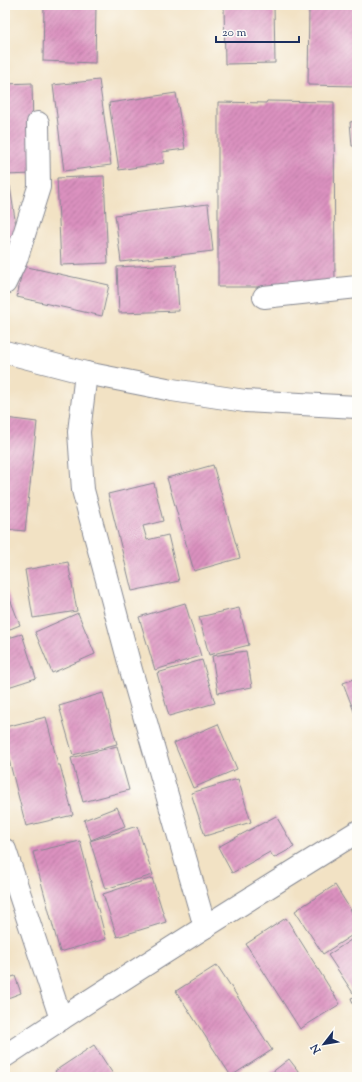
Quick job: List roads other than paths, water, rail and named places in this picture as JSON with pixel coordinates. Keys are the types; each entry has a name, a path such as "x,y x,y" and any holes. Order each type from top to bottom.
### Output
{"street":[{"path":"5,283 16,260 39,187 38,123"},
{"path":"264,297 357,288"},
{"path":"5,352 86,373 172,390 245,401 357,407"},
{"path":"86,373 79,432 82,490 131,670 205,927"},
{"path":"5,1056 205,927 357,832"},
{"path":"5,850 61,1019"}]}
